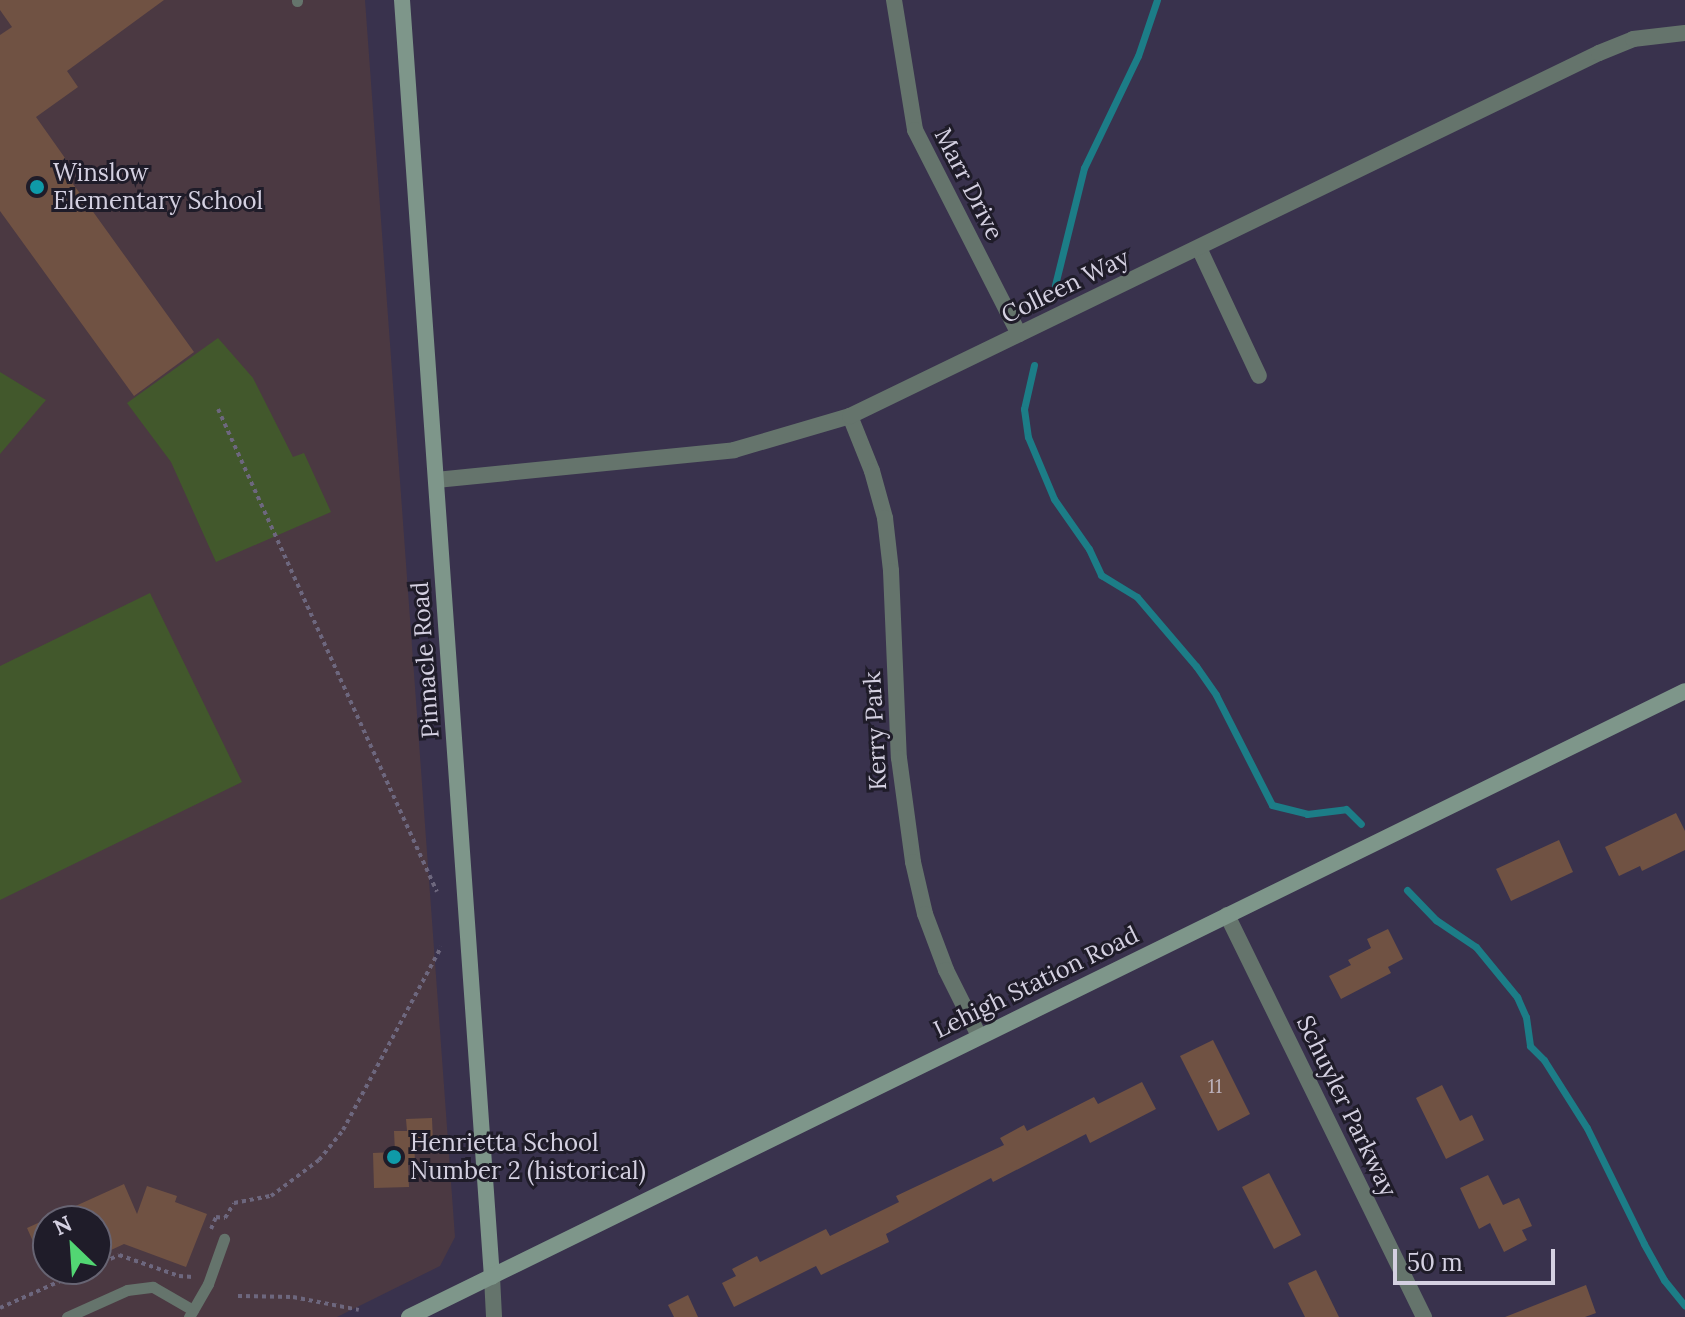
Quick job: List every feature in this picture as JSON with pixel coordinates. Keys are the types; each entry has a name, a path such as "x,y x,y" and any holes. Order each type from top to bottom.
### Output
{"main road":[{"name":"Pinnacle Road","path":"402,0 492,1277"},
{"name":"Lehigh Station Road","path":"409,1317 1685,691"}],"street":[{"name":"Marr Drive","path":"894,0 915,130 1019,334"},
{"name":"Colleen Way","path":"436,480 734,450 850,416 1599,53 1633,39 1685,33"},
{"path":"1199,248 1259,376"},
{"name":"Kerry Park","path":"850,416 872,471 885,518 891,571 899,758 913,862 925,914 946,970 979,1036"},
{"name":"Schuyler Parkway","path":"1227,915 1424,1317"},
{"name":"Pinnacle Road","path":"492,1277 494,1317"}],"lane":[{"path":"67,1317 127,1290 153,1287 191,1314 208,1284 224,1239"}],"path":[{"path":"218,409 437,892"},
{"path":"206,1242 216,1217 225,1218 234,1203 271,1196 319,1160 343,1130 441,947"},
{"path":"112,1258 119,1255 179,1276 192,1276 196,1267"},
{"path":"0,1308 51,1285"},
{"path":"238,1296 293,1297 359,1310"}],"shaded area":[{"path":"0,0 365,0 455,1237 440,1266 337,1317 0,1317"}],"green space":[{"path":"218,338 253,378 293,457 304,453 331,512 216,562 171,462 127,403"},
{"path":"0,372 46,400 0,454"},
{"path":"150,593 242,782 0,900 0,666"}],"building":[{"name":"Winslow Elementary School","path":"0,0 164,0 67,71 78,87 36,117 65,158 58,163 194,352 134,396 0,211 0,35 12,27 0,10"},
{"path":"1676,813 1685,831 1685,850 1642,871 1640,866 1619,876 1605,847"},
{"path":"1559,840 1573,872 1511,901 1496,869"},
{"path":"1388,929 1403,959 1388,967 1391,973 1341,999 1329,976 1351,965 1348,960 1371,948 1367,939"},
{"path":"1213,1040 1250,1114 1218,1131 1180,1056"},
{"path":"1142,1082 1156,1109 1090,1143 1086,1134 993,1182 991,1178 886,1234 889,1242 821,1275 816,1266 734,1307 722,1283 736,1276 732,1269 757,1256 760,1262 826,1229 830,1236 899,1202 896,1196 1004,1145 1000,1138 1024,1125 1027,1131 1094,1097 1098,1104"},
{"path":"1442,1085 1460,1121 1472,1115 1484,1140 1446,1159 1416,1098"},
{"name":"Henrietta School Number 2 (historical)","path":"432,1118 433,1143 414,1144 415,1161 408,1162 409,1187 374,1188 373,1153 395,1152 394,1131 407,1131 406,1119"},
{"path":"1269,1173 1301,1235 1274,1249 1242,1187"},
{"path":"1488,1175 1503,1205 1519,1198 1532,1226 1522,1230 1527,1240 1504,1252 1490,1223 1479,1229 1460,1188"},
{"path":"124,1184 137,1214 147,1186 177,1196 175,1202 207,1214 186,1267 124,1244 112,1250 112,1205 78,1205"},
{"path":"1316,1270 1339,1317 1305,1317 1288,1283"},
{"path":"1586,1285 1596,1313 1585,1317 1505,1317"},
{"path":"688,1295 698,1317 674,1317 668,1305"}],"waterway":[{"path":"1055,285 1084,168 1138,56 1157,0"},
{"path":"1034,365 1024,409 1028,437 1054,499 1089,549 1101,575 1137,597 1196,666 1216,695 1272,805 1307,814 1346,809 1361,824"},
{"path":"1407,890 1436,920 1476,947 1517,997 1526,1017 1530,1046 1544,1060 1587,1128 1644,1244 1664,1280 1685,1306"}],"place":[{"name":"Winslow Elementary School","path":"37,187"},
{"name":"Henrietta School Number 2 (historical)","path":"394,1157"}]}
